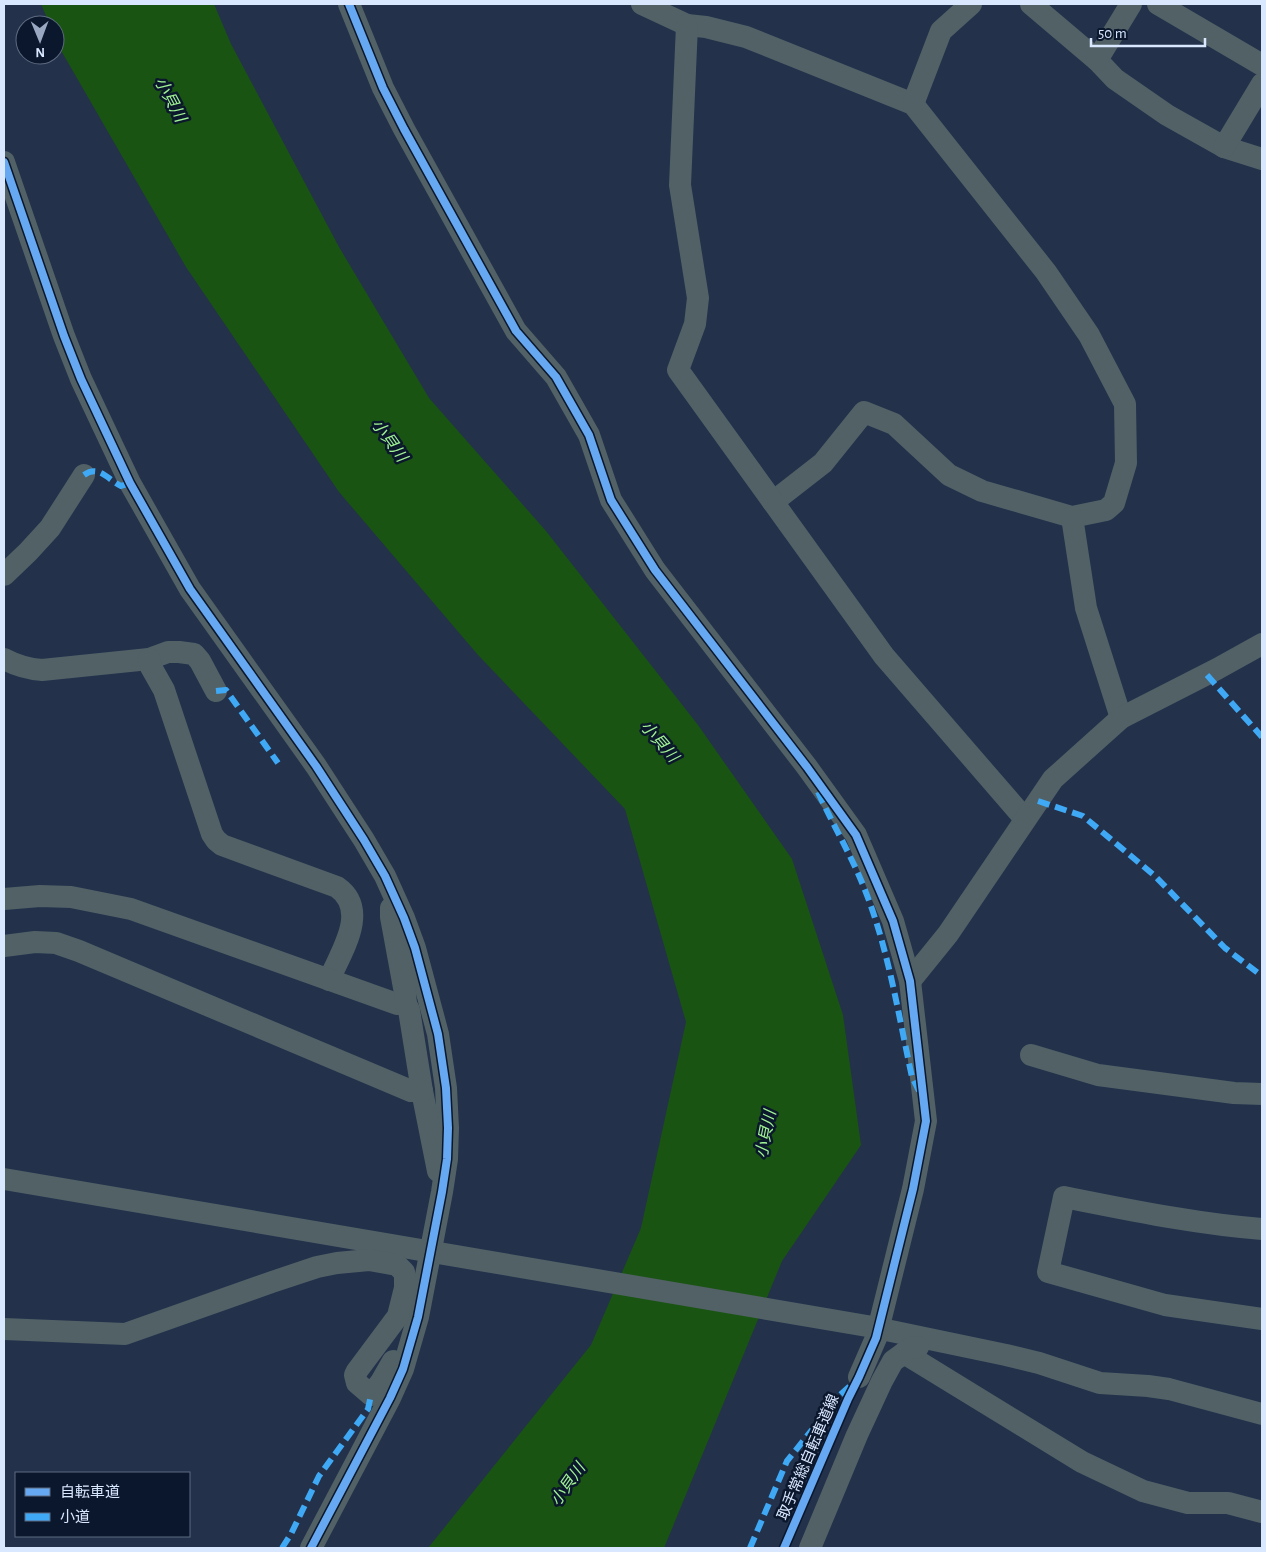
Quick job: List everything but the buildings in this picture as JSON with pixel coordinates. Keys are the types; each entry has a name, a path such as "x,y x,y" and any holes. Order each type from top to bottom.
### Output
{"street":[{"path":"349,4 384,88 404,128 516,331 556,377 589,435 611,500 655,570 807,767 856,836 893,920 910,981 926,1121 912,1189 873,1327 876,1338 860,1377"},
{"path":"642,4 687,25 706,27 746,37 913,104 1046,272 1089,335 1125,404 1126,463 1114,503 1106,510 1072,517 982,491 948,475 894,424 864,412 823,463 773,502"},
{"path":"913,104 941,31 971,4"},
{"path":"1031,4 1097,60 1115,79 1152,105 1224,147 1262,159"},
{"path":"1097,60 1131,4"},
{"path":"1158,4 1262,65"},
{"path":"687,25 680,185 698,298 695,324 678,370 884,656 1025,819"},
{"path":"1224,147 1262,84"},
{"path":"4,162 81,379 130,483 190,589 316,766 364,840 391,890 415,948 431,1006 442,1059 448,1128 437,1253 403,1369 390,1398 310,1548"},
{"path":"4,575 35,546 50,528 84,475"},
{"path":"1072,517 1086,608 1122,718"},
{"path":"910,981 948,934 1053,780 1122,718 1262,644"},
{"path":"4,659 17,666 42,670 149,659 168,652 194,654 200,661 216,691"},
{"path":"149,659 151,667 164,690 209,825 216,840 222,845 337,887 350,900 353,922 329,980"},
{"path":"391,890 391,917 405,993 401,1004"},
{"path":"4,900 40,896 71,897 132,910 401,1004 409,1010 416,1091 442,1192"},
{"path":"4,946 35,942 56,943 416,1091"},
{"path":"1031,1055 1098,1074 1234,1093 1262,1094"},
{"path":"4,1180 873,1327 1039,1363 1100,1383 1168,1388 1262,1414"},
{"path":"1262,1229 1229,1227 1064,1197 1048,1272 1165,1305 1262,1319"},
{"path":"4,1329 125,1334 304,1271 337,1263 369,1260 398,1265 404,1272 405,1288 398,1316 355,1375 357,1383 371,1395 381,1382 418,1317"},
{"path":"810,1548 874,1398 893,1361 911,1348 922,1347 995,1362 1001,1361 1006,1355"},
{"path":"904,1353 1082,1462 1143,1491 1188,1503 1228,1503 1262,1512"}],"water":[{"name":"小貝川","path":"41,4 214,4 231,44 339,247 429,398 546,531 698,725 792,859 843,1015 861,1145 782,1261 664,1548 428,1548 591,1345 641,1228 686,1022 625,809 478,655 339,492 186,267 65,57 65,15 46,15"}],"marked path":[{"path":"84,475 94,471 103,474 121,486 130,483"},
{"path":"1207,675 1262,737"},
{"path":"216,691 226,690 278,763"},
{"path":"818,792 858,873 872,908 892,980 912,1077 919,1091"},
{"path":"1038,801 1083,816 1155,876 1225,948 1262,976"},
{"path":"750,1548 787,1461 840,1395 852,1384"},
{"path":"282,1548 291,1534 319,1476 368,1409 371,1395"}],"cycle path":[{"name":"取手常総自転車道線","path":"349,4 383,88 516,331 556,377 589,435 611,500 655,570 807,767 856,835 893,921 910,981 926,1121 913,1189 876,1338 784,1548"},
{"path":"4,162 64,336 81,379 130,483 190,589 316,766 385,876 415,948 438,1034 446,1088 447,1159 418,1317 403,1369 390,1398 311,1548"}]}
